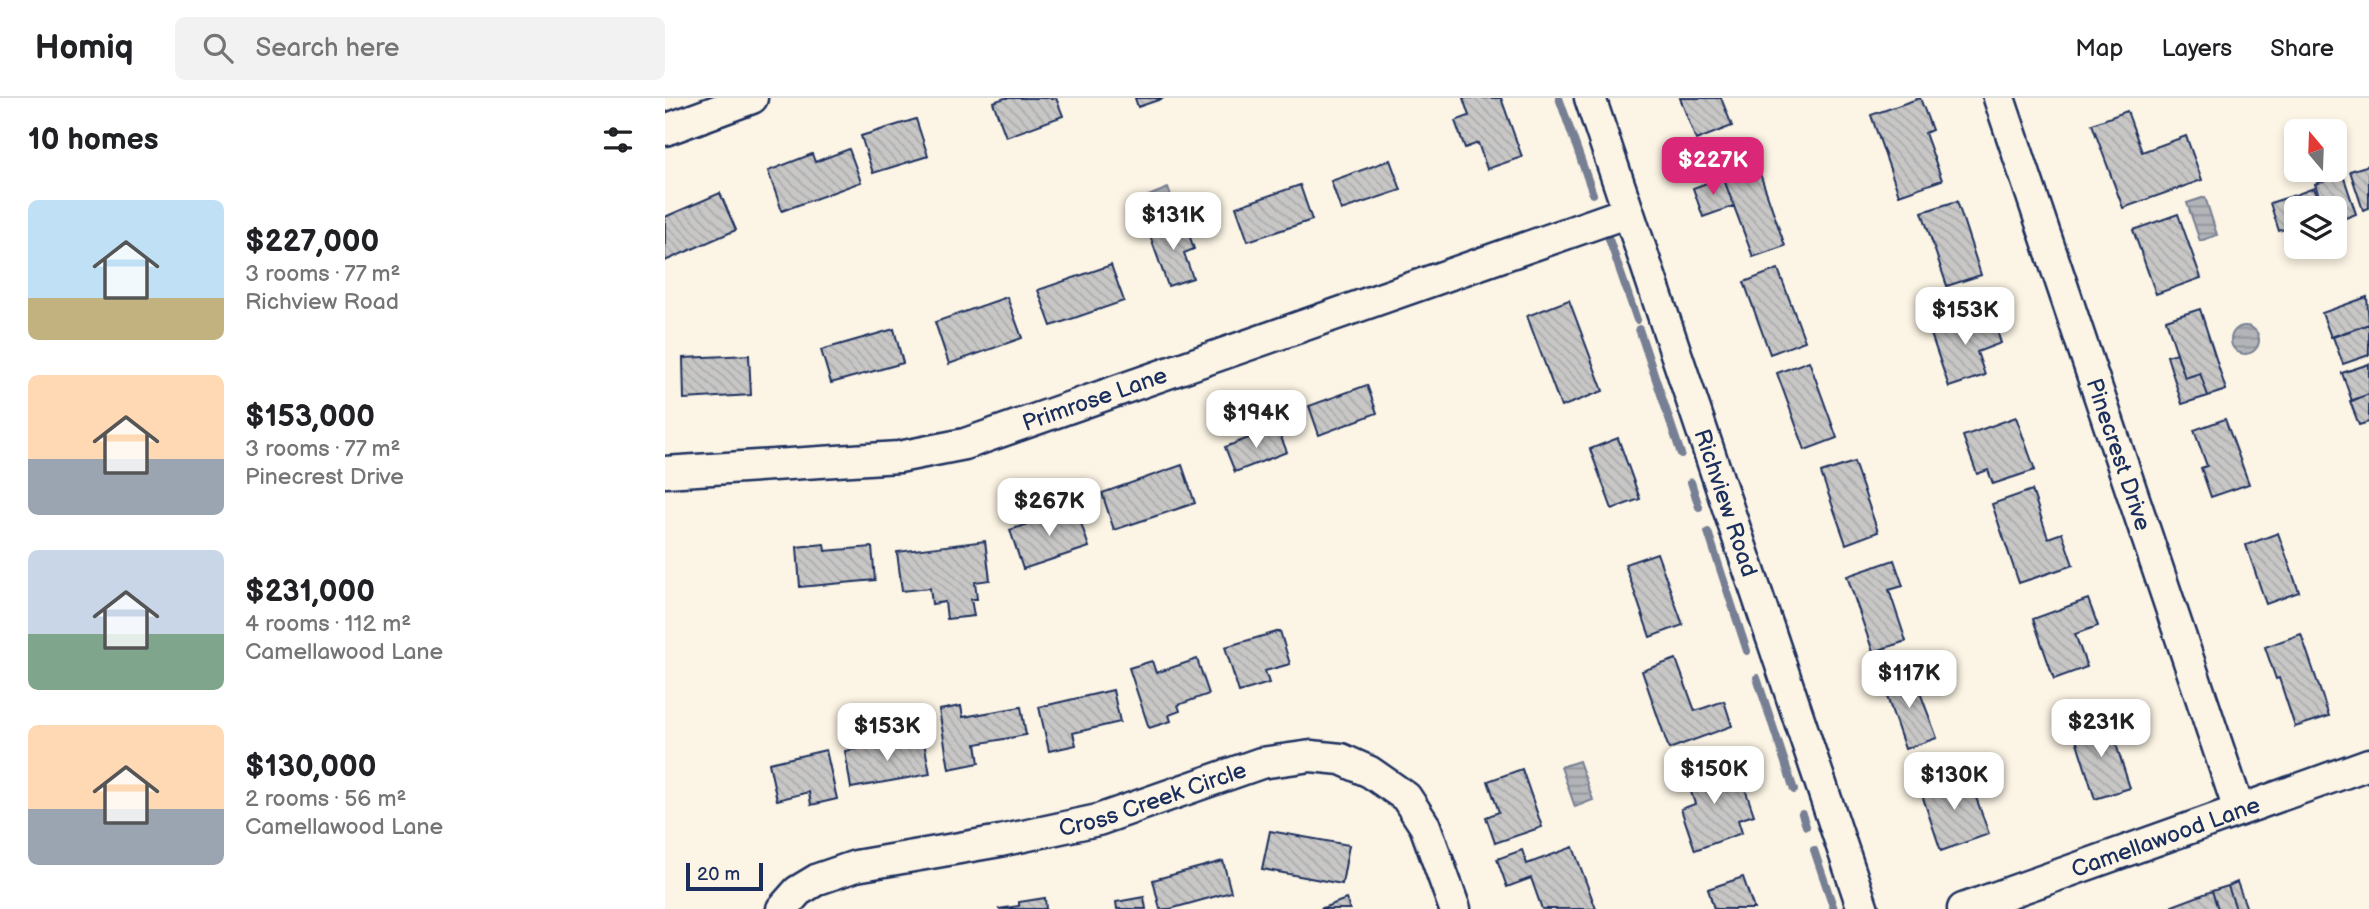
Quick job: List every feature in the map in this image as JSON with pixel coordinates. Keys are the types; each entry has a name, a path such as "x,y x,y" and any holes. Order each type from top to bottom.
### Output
{"street":[{"path":"665,130 752,98"},
{"name":"Richview Road","path":"1590,98 1863,909"},
{"name":"Pinecrest Drive","path":"1999,98 2239,810"},
{"name":"Primrose Lane","path":"665,472 899,457 965,444 1628,212"},
{"name":"Cross Creek Circle","path":"782,909 798,891 818,879 856,866 1000,841 1098,820 1261,763 1311,756 1341,759 1370,772 1406,797 1425,826 1455,909"},
{"name":"Camellawood Lane","path":"1963,909 2369,764"}],"shaded area":[{"path":"1168,188 1175,206 1139,221 1131,203"},
{"path":"2205,197 2217,235 2200,241 2187,203"},
{"path":"2245,326 2255,330 2259,340 2255,350 2245,354 2235,350 2231,340 2235,330"},
{"path":"1579,761 1593,800 1575,807 1561,767"}],"building":[{"path":"1005,98 1056,98 1063,116 1006,137 993,102"},
{"path":"1135,98 1164,98 1138,107"},
{"path":"1463,98 1501,98 1522,157 1487,169 1478,143 1465,148 1455,121 1469,116"},
{"path":"1680,98 1721,98 1732,126 1696,140"},
{"path":"1920,98 1932,130 1925,133 1942,180 1899,195 1871,115"},
{"path":"2127,111 2142,152 2186,136 2202,180 2123,208 2092,124"},
{"path":"916,119 928,156 873,173 861,136"},
{"path":"849,149 861,182 782,211 768,171 812,154 815,162"},
{"path":"1390,160 1401,190 1341,210 1331,181"},
{"path":"1757,165 1785,246 1753,257 1723,177"},
{"path":"2369,165 2369,208 2363,210 2350,171"},
{"path":"1723,177 1734,206 1703,217 1693,188"},
{"path":"2345,182 2356,214 2347,217 2347,196 2319,196 2315,184"},
{"path":"1300,185 1312,220 1248,241 1236,207"},
{"path":"2314,188 2317,196 2292,196"},
{"path":"720,193 736,230 665,261 665,217"},
{"path":"2284,199 2284,229 2279,231 2270,203"},
{"path":"1957,201 1981,275 1947,286 1922,212"},
{"path":"2178,214 2201,278 2156,294 2133,230"},
{"path":"1184,220 1194,249 1184,253 1193,278 1168,286 1149,233"},
{"path":"1111,265 1124,301 1051,326 1038,290"},
{"path":"1778,269 1805,341 1770,354 1744,282"},
{"path":"1007,297 1022,338 949,364 935,322"},
{"path":"2367,297 2369,324 2331,337 2322,313"},
{"path":"1569,300 1603,391 1561,407 1527,316"},
{"path":"2200,309 2226,390 2208,396 2200,373 2185,378 2166,320"},
{"path":"1990,310 2001,343 1977,352 1985,375 1949,387 1930,331"},
{"path":"2369,324 2369,355 2343,364 2333,337"},
{"path":"894,329 903,363 831,383 821,350"},
{"path":"2177,353 2185,378 2200,373 2208,396 2182,404 2167,356"},
{"path":"749,355 751,395 684,399 683,358"},
{"path":"1809,361 1837,438 1805,450 1777,373"},
{"path":"2369,364 2369,394 2352,401 2342,373"},
{"path":"1367,385 1377,413 1319,435 1309,406"},
{"path":"2369,394 2369,422 2359,425 2350,401"},
{"path":"2016,417 2035,470 1993,484 1988,470 1977,474 1963,436"},
{"path":"2225,419 2249,484 2211,497 2201,468 2207,466 2194,430"},
{"path":"1277,427 1287,452 1235,472 1225,447"},
{"path":"1618,438 1640,499 1612,509 1590,449"},
{"path":"1854,462 1878,532 1846,544 1821,473"},
{"path":"1182,465 1195,503 1114,530 1102,493"},
{"path":"2032,490 2048,538 2062,533 2073,565 2019,583 1992,504"},
{"path":"1076,508 1089,547 1023,569 1010,530"},
{"path":"2278,533 2299,592 2266,604 2246,545"},
{"path":"985,541 990,580 975,582 977,599 971,599 974,616 947,619 945,602 932,604 930,588 902,591 897,552"},
{"path":"824,544 825,551 872,547 875,580 800,587 797,547"},
{"path":"1657,553 1683,625 1650,637 1625,564"},
{"path":"1894,560 1903,586 1889,590 1906,641 1873,652 1847,576"},
{"path":"2088,599 2098,626 2075,634 2087,667 2054,679 2033,619"},
{"path":"1280,631 1290,664 1265,671 1269,683 1239,692 1225,647"},
{"path":"2301,634 2329,716 2295,727 2279,678 2276,679 2265,647"},
{"path":"1197,659 1209,694 1178,705 1180,711 1169,715 1171,721 1149,728 1129,668 1152,661 1156,673"},
{"path":"1676,659 1695,711 1724,701 1732,726 1669,749 1642,671"},
{"path":"1912,671 1937,738 1905,749 1882,682"},
{"path":"1113,690 1120,722 1073,733 1076,745 1049,751 1039,707"},
{"path":"961,706 963,717 1021,707 1026,735 976,744 979,763 949,769 939,710"},
{"path":"2108,719 2130,788 2095,799 2073,730"},
{"path":"923,737 930,774 851,788 845,751"},
{"path":"826,750 837,799 811,805 809,792 777,800 769,763"},
{"path":"1717,760 1726,786 1742,780 1754,815 1738,820 1742,833 1695,850 1681,809 1695,804 1684,771"},
{"path":"1522,769 1542,827 1495,843 1486,817 1499,812 1488,781"},
{"path":"1967,772 1989,834 1941,851 1920,789"},
{"path":"1270,831 1349,845 1342,884 1262,869"},
{"path":"1573,847 1596,909 1542,909 1531,878 1507,887 1497,859 1522,850 1527,864"},
{"path":"1223,861 1231,892 1170,909 1160,909 1153,880"},
{"path":"1743,877 1754,909 1714,909 1708,889"},
{"path":"2237,882 2247,909 2236,909 2228,886"},
{"path":"2228,886 2236,909 2218,909 2212,891"},
{"path":"2212,891 2218,909 2173,909 2172,906"},
{"path":"1144,897 1146,909 1117,909 1116,902"},
{"path":"1045,898 1046,909 998,909 1019,906 1019,902"},
{"path":"1346,899 1350,909 1320,909"}],"waterway":[{"path":"1559,98 1593,194"},
{"path":"1609,239 1637,320"},
{"path":"1639,329 1681,454"},
{"path":"1691,482 1699,507"},
{"path":"1708,532 1747,651"},
{"path":"1757,678 1794,790"},
{"path":"1802,814 1806,826"},
{"path":"1814,850 1834,909"}]}
